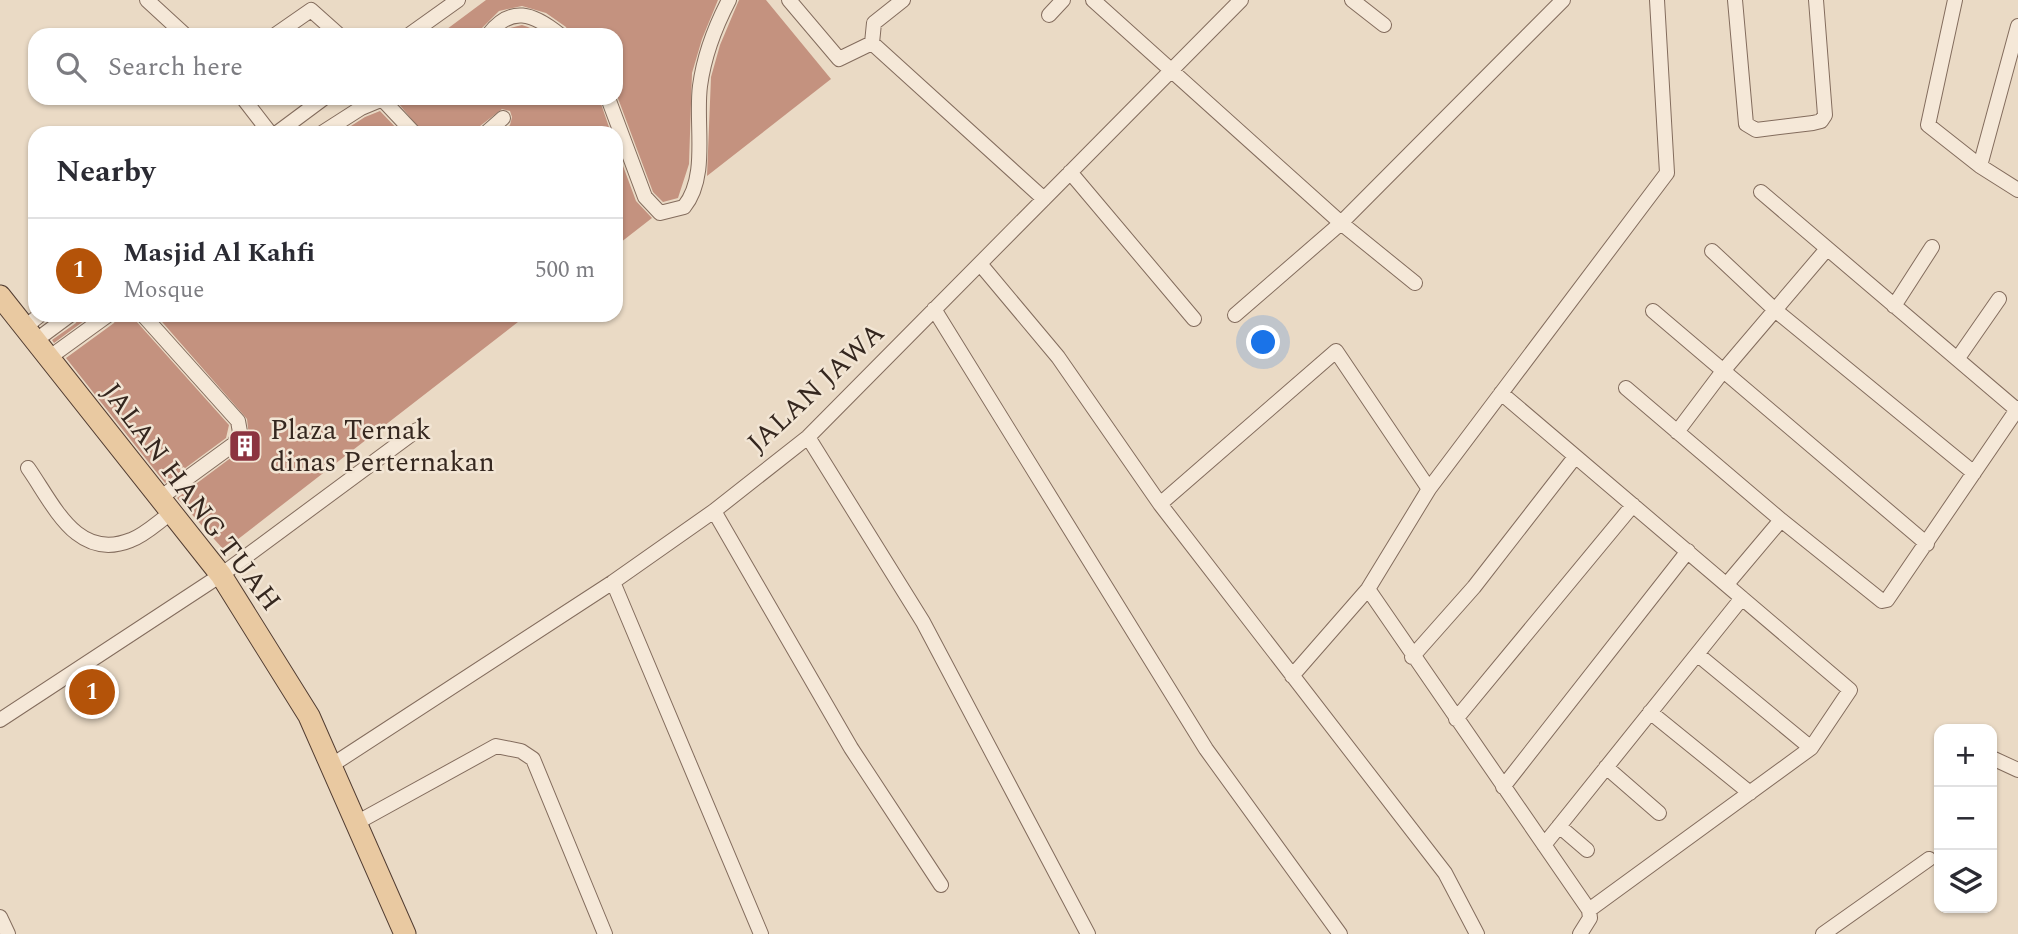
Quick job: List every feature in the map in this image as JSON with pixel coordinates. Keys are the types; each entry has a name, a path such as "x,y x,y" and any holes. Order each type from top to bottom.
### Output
{"main road":[{"name":"JALAN HANG TUAH","path":"0,296 33,327 50,358 221,575 309,716 358,822 405,934"}],"street":[{"path":"147,0 177,28"},
{"path":"419,28 458,0"},
{"path":"623,138 645,197 660,213 684,207 694,187 701,79 714,30 729,0"},
{"path":"789,0 839,59 872,43"},
{"path":"872,43 874,23 903,0"},
{"path":"1049,15 1063,0"},
{"path":"1093,0 1170,72 1415,283"},
{"name":"JALAN JAWA","path":"332,765 613,582 714,511 808,437 1241,0"},
{"path":"1352,0 1384,25"},
{"path":"1235,315 1341,222 1563,0"},
{"path":"1292,676 1368,589 1429,489 1667,173 1657,0"},
{"path":"1735,0 1746,124 1756,130 1813,123 1821,121 1825,115 1816,0"},
{"path":"1955,0 1928,125 1980,166 2018,190"},
{"path":"285,28 311,10 331,28"},
{"path":"493,28 500,19 510,15 522,15 547,28"},
{"path":"1980,166 2018,26"},
{"path":"872,43 1044,199"},
{"path":"248,105 265,126"},
{"path":"286,126 315,105"},
{"path":"333,126 368,105"},
{"path":"389,105 408,126"},
{"path":"611,105 618,126"},
{"path":"494,126 503,118"},
{"path":"1070,172 1194,319"},
{"path":"1626,388 1879,601 1886,600 1927,544 2017,409 1826,250 1761,192"},
{"path":"1894,306 1932,247"},
{"path":"1677,432 1723,370 1826,250"},
{"path":"1712,251 1776,310 1974,473"},
{"path":"981,265 1058,357 1160,504 1445,873 1477,934"},
{"path":"1958,358 1999,299"},
{"path":"934,309 1206,749 1340,934"},
{"path":"1653,311 1927,544"},
{"path":"50,358 99,322"},
{"path":"28,468 72,530 88,543 103,547 132,540 165,506 234,444 238,421 149,322"},
{"path":"1160,504 1336,351 1429,489"},
{"path":"1502,393 1850,690 1811,748 1589,910"},
{"path":"0,720 221,575 417,430"},
{"path":"808,437 923,622 1088,934"},
{"path":"1412,657 1474,587 1575,457"},
{"path":"1456,719 1633,505"},
{"path":"714,511 851,748 941,885"},
{"path":"1727,584 1781,520"},
{"path":"1503,787 1688,551"},
{"path":"613,582 761,934"},
{"path":"1368,589 1412,657 1589,910 1590,918 1580,934"},
{"path":"1544,845 1742,598"},
{"path":"1698,654 1811,748"},
{"path":"1650,712 1750,793"},
{"path":"358,822 496,746 521,751 533,759 605,934"},
{"path":"1997,760 2018,770"},
{"path":"1606,767 1659,813"},
{"path":"1559,825 1587,850"},
{"path":"1823,934 1929,859"},
{"path":"0,917 8,934"}],"building":[{"path":"486,0 718,0 692,73 689,164 678,198 663,202 653,192 620,105 623,105 623,28 566,28 546,13 522,6 499,11 482,28 448,28"},
{"path":"739,0 766,0 831,79 707,176 711,77 720,45"},
{"path":"522,25 530,28 510,28"},
{"path":"400,105 601,105 609,126 509,126 512,117 510,111 502,109 480,126 417,126"},
{"path":"380,111 394,126 351,126"},
{"path":"623,166 636,201 652,218 623,241"},
{"path":"82,322 54,343 52,340 76,323"},
{"path":"137,322 229,425 226,438 165,483 66,358 114,323"},
{"name":"Plaza Ternak dinas Perternakan","path":"162,322 518,322 224,550 177,498 240,451 249,436 247,419"}],"place":[{"name":"Plaza Ternak dinas Perternakan","path":"245,446"},
{"name":"Masjid Al Kahfi","path":"92,692"}]}
